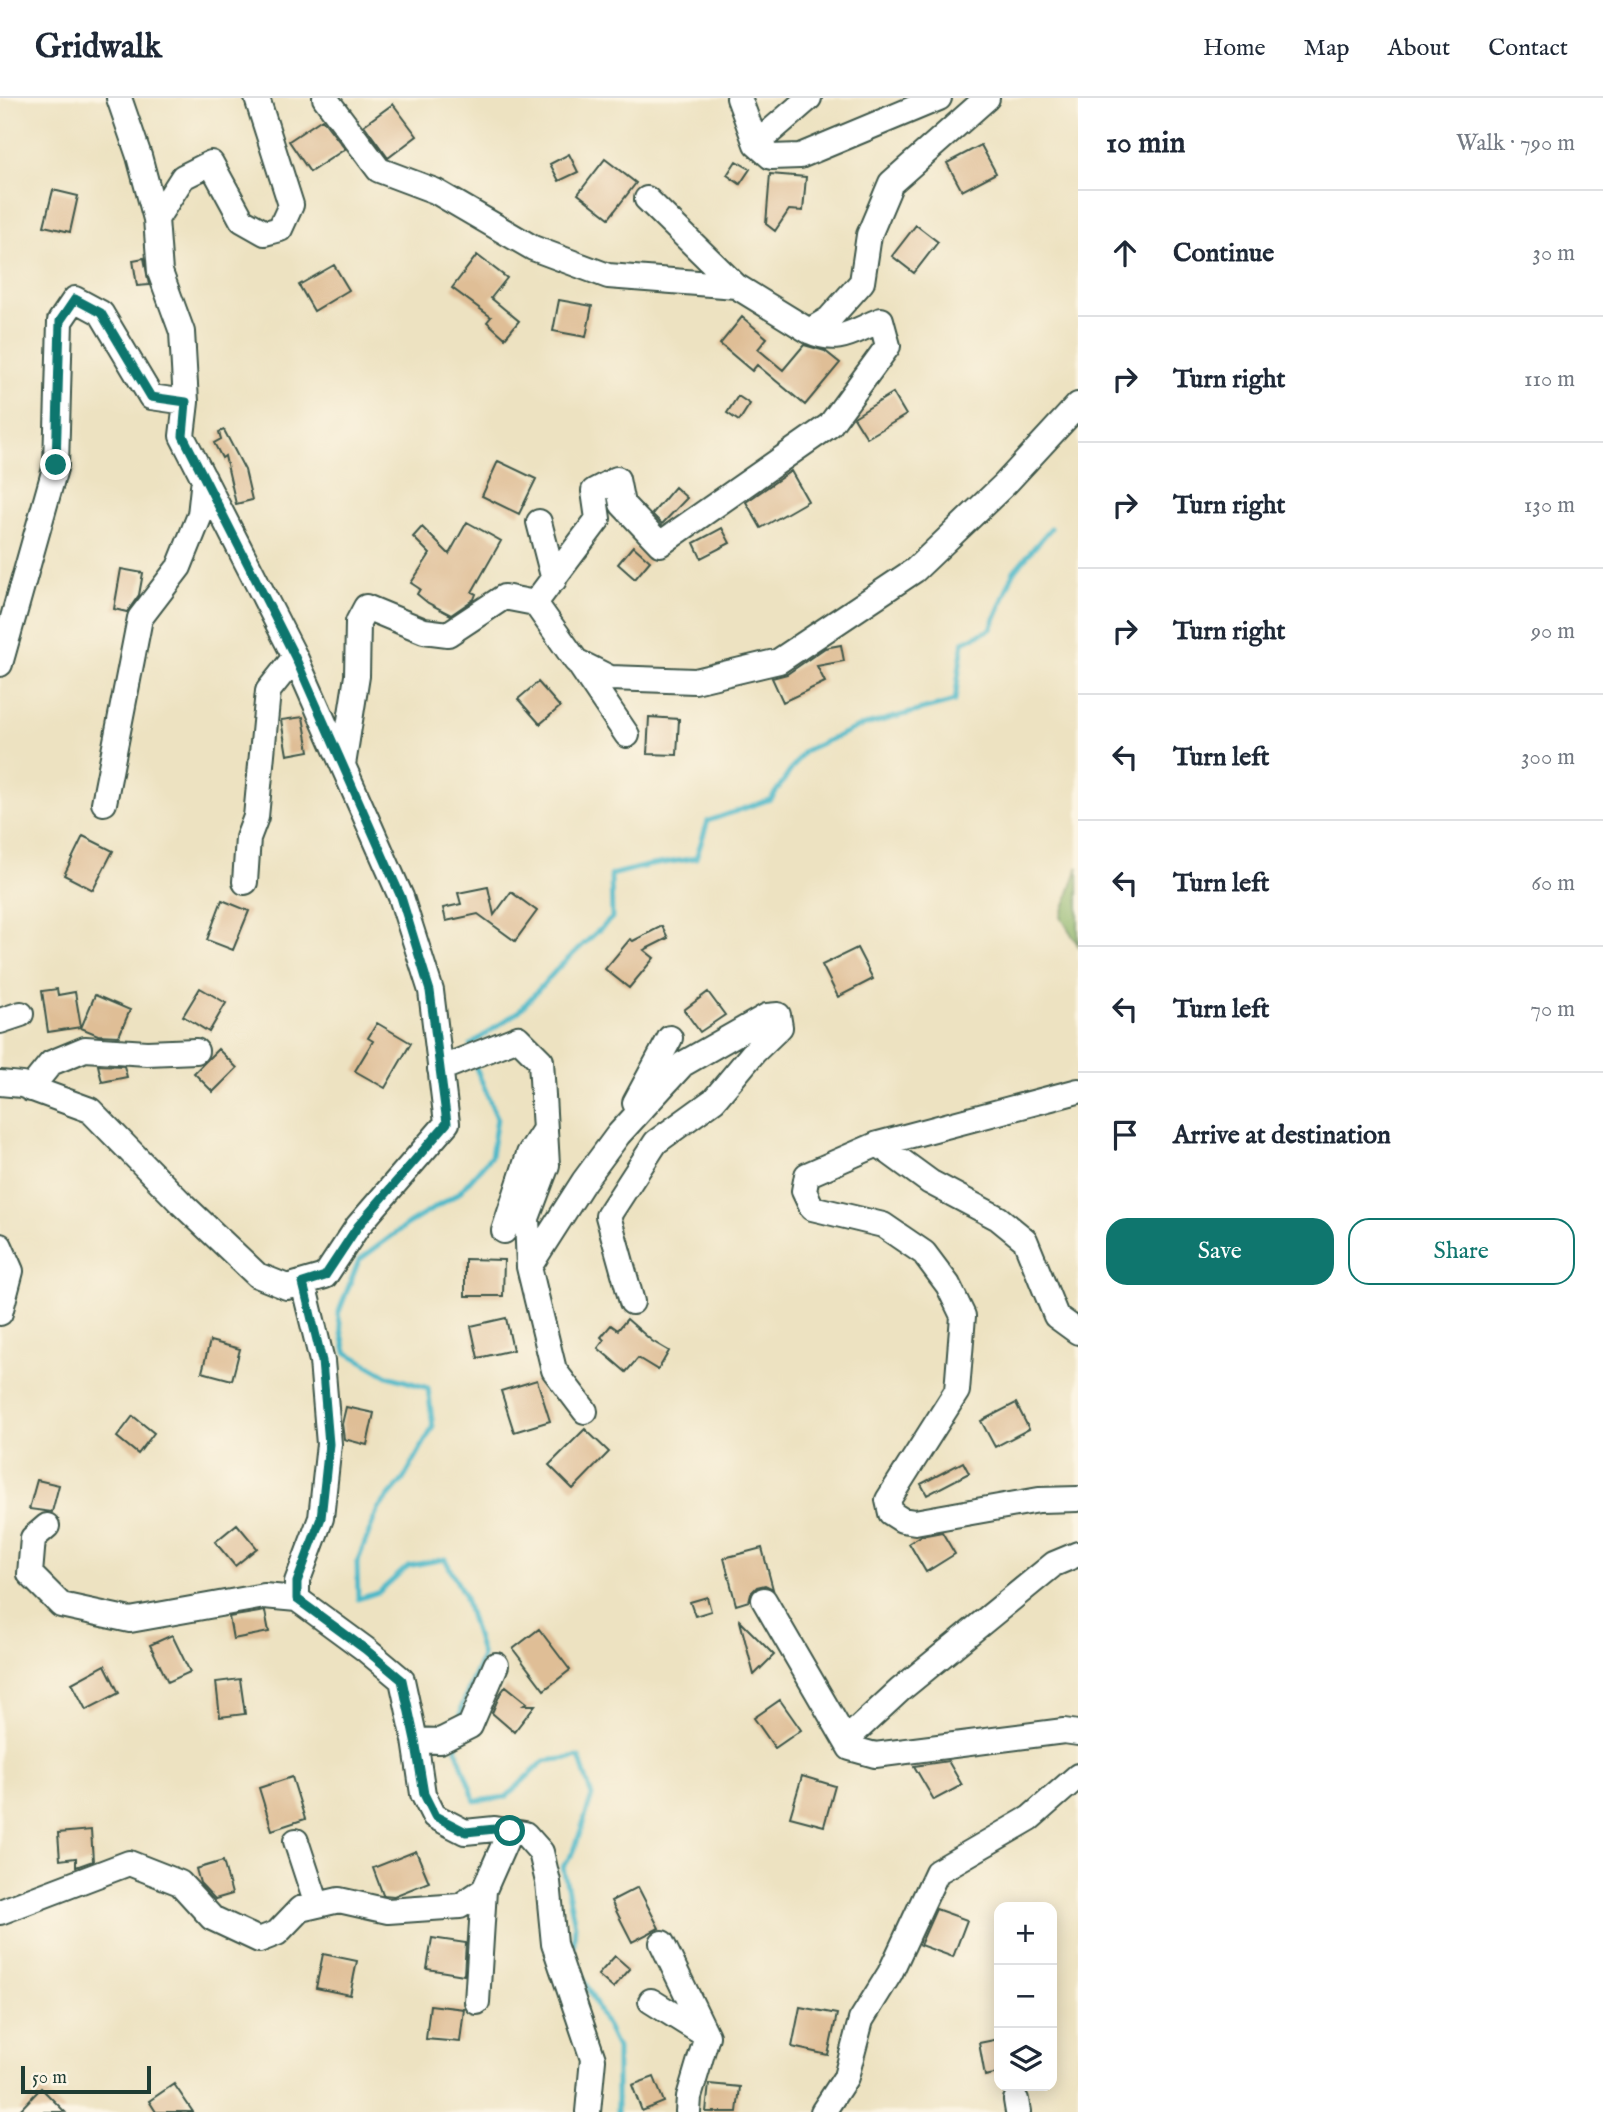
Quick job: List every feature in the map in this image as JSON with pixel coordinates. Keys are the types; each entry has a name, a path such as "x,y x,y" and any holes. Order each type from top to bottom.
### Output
{"street":[{"path":"0,1083 22,1085 90,1110 180,1202 257,1275 287,1287 325,1276 358,1226 447,1123 430,991 404,909 295,657 183,436 186,402 182,332 160,272 156,219 139,156 119,98"},
{"path":"156,219 183,177 211,163 242,220 265,233 280,229 291,205 257,98"},
{"path":"324,98 379,170 435,191 533,248 608,276 736,286"},
{"path":"739,98 756,144 771,157 800,156 939,98"},
{"path":"756,144 809,98"},
{"path":"809,331 829,319 862,282 869,235 891,183 987,98"},
{"path":"535,603 597,519 594,491 617,478 622,504 660,544 830,425 888,346 881,320 837,338 823,337 809,331 736,286 647,199"},
{"path":"0,664 56,465 60,321 75,299 101,313 151,397 186,402"},
{"path":"576,661 610,678 695,681 779,661 915,570 1005,484 1078,405"},
{"path":"104,803 140,618 179,567 200,515 204,478"},
{"path":"539,522 554,580"},
{"path":"343,766 357,676 358,622 366,607 424,631 448,634 504,597 535,603 627,735"},
{"path":"245,882 248,838 256,817 268,691 295,657"},
{"path":"529,1267 584,1181 618,1135 683,1064 767,1016 778,1015 780,1027 754,1052 714,1100 656,1142 608,1216 632,1302"},
{"path":"440,1069 518,1038 541,1061 547,1165 527,1218 529,1267 554,1370 585,1411"},
{"path":"618,1135 670,1038"},
{"path":"30,1089 51,1063 86,1049 147,1053 196,1051"},
{"path":"1078,1091 878,1144 807,1175 804,1191 812,1208 883,1226 923,1253 948,1285 963,1316 957,1391 888,1500 891,1513 902,1520 915,1522 1039,1500 1078,1499"},
{"path":"504,1231 529,1154 545,1129"},
{"path":"878,1144 930,1182 998,1218 1025,1240 1056,1316 1078,1332"},
{"path":"0,1246 11,1272 0,1313"},
{"path":"297,1599 297,1582 321,1518 329,1444 322,1361 303,1283"},
{"path":"47,1526 33,1538 30,1574 61,1605 130,1620 264,1596 297,1599 402,1680 424,1794 435,1816 466,1832 495,1829 525,1834 541,1852 548,1882 554,1944 593,2059 588,2112"},
{"path":"846,1740 900,1690 1054,1564 1078,1554"},
{"path":"764,1601 850,1748 875,1755 1064,1731 1078,1733"},
{"path":"415,1740 440,1741 470,1726 496,1665"},
{"path":"823,2112 846,2077 861,2020 890,1973 937,1872 1030,1818 1078,1776"},
{"path":"477,2002 484,1890 510,1831"},
{"path":"296,1841 317,1905"},
{"path":"0,1912 129,1863 180,1883 212,1918 259,1940 278,1933 300,1909 339,1900 388,1911 460,1906 484,1890"},
{"path":"662,1944 707,2036 689,2097 688,2112"},
{"path":"651,2001 707,2036"}],"green space":[{"path":"1078,867 1078,945 1061,917"}],"building":[{"path":"393,104 417,136 388,158 364,125"},
{"path":"322,119 345,149 310,172 289,141"},
{"path":"981,145 996,173 962,191 947,163"},
{"path":"569,154 578,172 559,181 550,164"},
{"path":"605,159 636,183 609,218 578,194"},
{"path":"736,161 750,169 740,184 727,175"},
{"path":"770,174 806,177 803,211 789,210 775,231 766,224"},
{"path":"53,190 78,196 70,232 44,226"},
{"path":"916,225 938,242 914,273 892,256"},
{"path":"477,255 507,278 491,298 519,321 505,338 487,322 491,317 452,288"},
{"path":"144,258 149,285 137,286 133,260"},
{"path":"334,265 349,290 314,311 299,285"},
{"path":"559,300 592,306 586,337 553,331"},
{"path":"742,317 767,338 758,349 783,370 804,345 825,351 840,363 805,405 757,365 752,371 720,344"},
{"path":"893,393 906,415 867,438 854,417"},
{"path":"738,396 750,404 739,421 727,413"},
{"path":"224,430 245,470 252,500 236,504 225,456 222,458 214,443 221,439 219,432"},
{"path":"498,461 536,479 519,514 482,496"},
{"path":"791,471 808,501 761,528 746,502"},
{"path":"675,487 687,498 662,524 652,514"},
{"path":"467,522 501,541 472,592 476,594 474,599 451,615 428,603 417,594 420,589 411,583 430,554 413,537 422,527 449,554"},
{"path":"722,528 730,543 701,558 694,543"},
{"path":"633,546 650,561 635,579 618,564"},
{"path":"121,569 143,573 139,595 127,612 114,609"},
{"path":"841,645 844,661 817,666 825,682 783,702 772,678 787,674 825,648"},
{"path":"538,682 560,707 540,724 518,699"},
{"path":"303,717 309,751 287,755 281,720"},
{"path":"649,717 679,719 677,755 647,754"},
{"path":"83,836 113,851 93,890 64,875"},
{"path":"488,887 494,915 511,892 537,911 515,941 478,914 446,921 443,908 461,904 458,893"},
{"path":"222,900 249,911 233,950 207,940"},
{"path":"662,926 668,938 644,950 654,958 629,988 605,969 630,939 633,941"},
{"path":"857,948 873,979 838,997 822,965"},
{"path":"200,988 226,1003 209,1032 183,1016"},
{"path":"57,989 58,995 75,992 81,1027 48,1032 42,991"},
{"path":"708,992 725,1015 700,1032 684,1010"},
{"path":"95,995 130,1010 119,1036 98,1035 81,1028"},
{"path":"377,1023 411,1043 385,1088 355,1071 373,1041 368,1038"},
{"path":"218,1049 237,1068 213,1092 194,1073"},
{"path":"98,1065 124,1066 127,1077 102,1082"},
{"path":"465,1259 504,1260 503,1296 465,1296"},
{"path":"506,1318 513,1350 478,1358 471,1326"},
{"path":"627,1319 652,1341 669,1351 658,1370 638,1358 626,1372 598,1348 604,1340 601,1337 611,1325 618,1330"},
{"path":"210,1341 240,1349 232,1380 202,1372"},
{"path":"537,1380 550,1421 514,1432 501,1391"},
{"path":"1016,1403 1029,1429 995,1447 981,1421"},
{"path":"346,1407 374,1413 367,1445 344,1439 342,1424"},
{"path":"133,1416 154,1433 138,1454 117,1437"},
{"path":"585,1429 609,1452 573,1489 549,1465"},
{"path":"963,1462 969,1473 927,1495 921,1484"},
{"path":"37,1480 59,1485 52,1512 29,1509"},
{"path":"237,1524 257,1548 235,1566 215,1542"},
{"path":"942,1532 955,1554 926,1572 909,1543 921,1536"},
{"path":"762,1548 773,1589 765,1585 757,1587 751,1593 749,1601 736,1605 724,1558"},
{"path":"707,1597 711,1611 695,1616 690,1602"},
{"path":"265,1611 269,1632 233,1639 229,1617"},
{"path":"740,1621 774,1655 754,1675"},
{"path":"539,1629 570,1670 544,1690 513,1649"},
{"path":"172,1635 190,1672 168,1682 150,1645"},
{"path":"105,1665 119,1693 86,1710 72,1683"},
{"path":"240,1679 245,1714 220,1717 216,1682"},
{"path":"506,1686 527,1703 524,1705 535,1705 514,1732 492,1713"},
{"path":"780,1700 801,1730 775,1748 754,1718"},
{"path":"948,1761 962,1785 934,1800 914,1766"},
{"path":"802,1776 835,1786 824,1826 790,1817"},
{"path":"292,1777 305,1819 272,1830 259,1788"},
{"path":"91,1830 93,1861 76,1867 76,1858 60,1860 58,1833"},
{"path":"416,1851 429,1882 394,1896 383,1895 373,1868"},
{"path":"223,1861 232,1894 215,1899 200,1883 196,1869"},
{"path":"638,1887 659,1928 632,1942 611,1901"},
{"path":"936,1909 967,1920 953,1957 920,1945"},
{"path":"432,1938 466,1943 464,1975 427,1969"},
{"path":"323,1954 357,1961 350,1995 316,1988"},
{"path":"615,1956 630,1969 613,1988 598,1975"},
{"path":"430,2005 464,2009 460,2042 426,2039"},
{"path":"800,2007 837,2014 828,2055 792,2047"},
{"path":"994,2040 994,2074 985,2076 979,2043"},
{"path":"654,2077 664,2102 642,2111 632,2085"},
{"path":"174,2084 193,2112 156,2112 149,2101"},
{"path":"709,2084 740,2087 737,2112 706,2112"},
{"path":"41,2088 65,2112 18,2112"}],"waterway":[{"path":"470,1045 519,1011 559,967 612,918 611,875 696,858 708,821 771,799 804,751 858,727 955,701 963,642 991,629 1014,571 1051,528"},
{"path":"460,1722 462,1706 482,1656 464,1595 445,1559 408,1566 379,1592 358,1599 357,1563 378,1509 403,1480 433,1427 428,1388 388,1376 346,1352 338,1314 359,1260 408,1224 459,1193 491,1156 497,1118 474,1063"},
{"path":"457,1742 456,1748 475,1801 506,1797 544,1761 579,1757 592,1796 574,1851 563,1867 575,1925 573,1957 617,2048 617,2112"}],"route":[{"path":"56,465 60,321 75,299 101,313 151,397 186,402 183,436 295,657 401,897 430,991 447,1123 358,1226 325,1276 303,1283 322,1361 329,1444 321,1518 297,1582 297,1599 402,1680 424,1794 435,1816 466,1832 495,1829 510,1831"}]}
